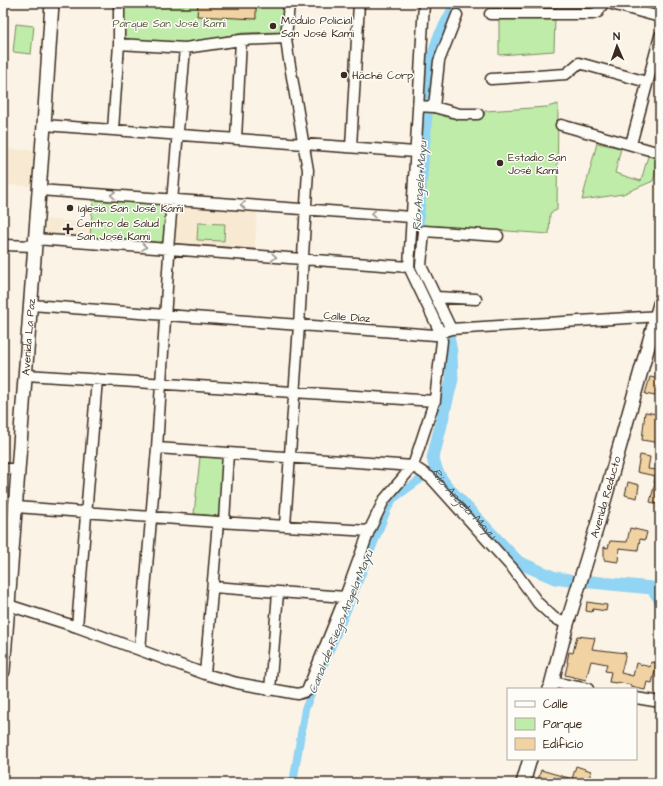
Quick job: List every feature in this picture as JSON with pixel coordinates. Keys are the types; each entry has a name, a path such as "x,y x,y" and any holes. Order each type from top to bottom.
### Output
{"main road":[{"name":"Avenida La Paz","path":"3,664 6,605 16,506 26,375 52,3"},
{"name":"Avenida Reducto","path":"551,686 567,624 659,312"},
{"path":"523,783 530,760"}],"street":[{"path":"113,130 119,44 119,3"},
{"path":"285,526 308,170 286,38 289,3"},
{"path":"351,147 359,3"},
{"path":"6,605 77,627 205,674 270,690 298,694 307,691 345,597 369,531 384,500 413,466 435,401 442,341 440,332 409,267 424,3"},
{"path":"490,14 593,14 598,12 604,3"},
{"path":"608,3 660,17"},
{"path":"434,107 439,61 457,15"},
{"path":"631,144 660,36"},
{"path":"119,44 186,48 241,40 286,38"},
{"path":"236,139 241,40"},
{"path":"140,650 157,448 170,255 168,249 186,48"},
{"path":"491,79 566,74 579,63 647,82"},
{"path":"418,106 434,107 460,114 478,114"},
{"path":"44,125 415,152"},
{"path":"561,125 660,152"},
{"path":"39,190 412,217"},
{"path":"451,329 421,266 424,231 498,236"},
{"path":"3,245 35,242 168,249 409,267"},
{"path":"436,297 476,299"},
{"name":"Calle Díaz","path":"31,305 435,335 451,329 659,312"},
{"path":"26,375 435,401"},
{"path":"77,627 97,379"},
{"path":"157,448 413,466 431,478 514,570 538,603 554,618 567,624"},
{"path":"205,674 212,587 221,522 228,452"},
{"path":"3,469 19,468"},
{"path":"16,506 221,522 369,531"},
{"path":"212,587 345,597"},
{"path":"270,690 278,592"},
{"path":"551,686 576,688"},
{"path":"637,698 660,702"}],"shaded area":[{"path":"3,149 33,150 32,186 3,185"},
{"path":"178,206 257,212 255,249 175,243"},
{"name":"Centro de Salud San José Kami","path":"46,219 92,223 90,238 45,235"}],"green space":[{"name":"Parque San José Kami","path":"123,3 283,3 281,32 243,33 185,44 126,40 124,37"},
{"path":"496,3 556,3 556,11 496,11"},
{"path":"499,18 555,18 554,51 499,55"},
{"path":"16,24 34,26 31,54 13,52"},
{"name":"Estadio San José Kami","path":"558,104 557,210 550,213 549,234 438,226 423,229 420,236 413,236 421,109 446,114 484,116 485,111 547,107"},
{"path":"597,143 621,148 615,173 641,181 648,156 660,158 653,181 623,194 582,200"},
{"path":"93,199 163,205 168,210 165,240 159,243 90,238"},
{"path":"198,223 225,224 224,241 197,240"},
{"path":"200,457 225,457 220,516 194,514"}],"building":[{"path":"198,3 256,3 256,19 197,16"},
{"path":"650,377 660,379 660,397 645,394"},
{"path":"645,412 657,414 656,421 660,421 660,443 642,440"},
{"path":"640,455 650,457 648,469 657,470 657,467 660,467 660,505 650,502 655,483 655,476 637,472"},
{"path":"628,482 639,485 637,498 625,495"},
{"path":"630,528 647,532 645,540 640,539 638,550 619,548 618,562 604,560 604,547 608,548 610,541 627,542"},
{"path":"587,602 607,605 606,611 593,609 592,612 586,611"},
{"path":"577,636 595,638 592,649 626,653 621,673 633,676 636,663 650,667 651,662 657,663 652,683 647,682 645,690 631,687 631,685 609,682 611,672 605,671 607,664 591,661 586,680 565,675 569,652 573,653"},
{"path":"576,766 591,771 588,783 537,783 541,770 572,779"}],"waterway":[{"name":"Río Angela Mayu","path":"427,99 429,69 439,38 457,3"},
{"name":"Río Angela Mayu","path":"426,113 414,265 443,325"},
{"name":"Río Angela Mayu","path":"448,336 451,352 452,379 433,458 438,473 447,487 518,562 555,578 569,580"},
{"name":"Canal de Riego Angela Mayu","path":"293,783 305,709 350,603 387,510 393,499 421,479"},
{"name":"Río Angela Mayu","path":"591,582 652,588 660,599"}],"place":[{"name":"Módulo Policial San José Kami","path":"273,26"},
{"name":"Hächë Corp","path":"344,75"},
{"name":"Estadio San José Kami","path":"500,163"},
{"name":"Iglesia San José Kami","path":"70,208"},
{"name":"Centro de Salud San José Kami","path":"68,229"}]}
